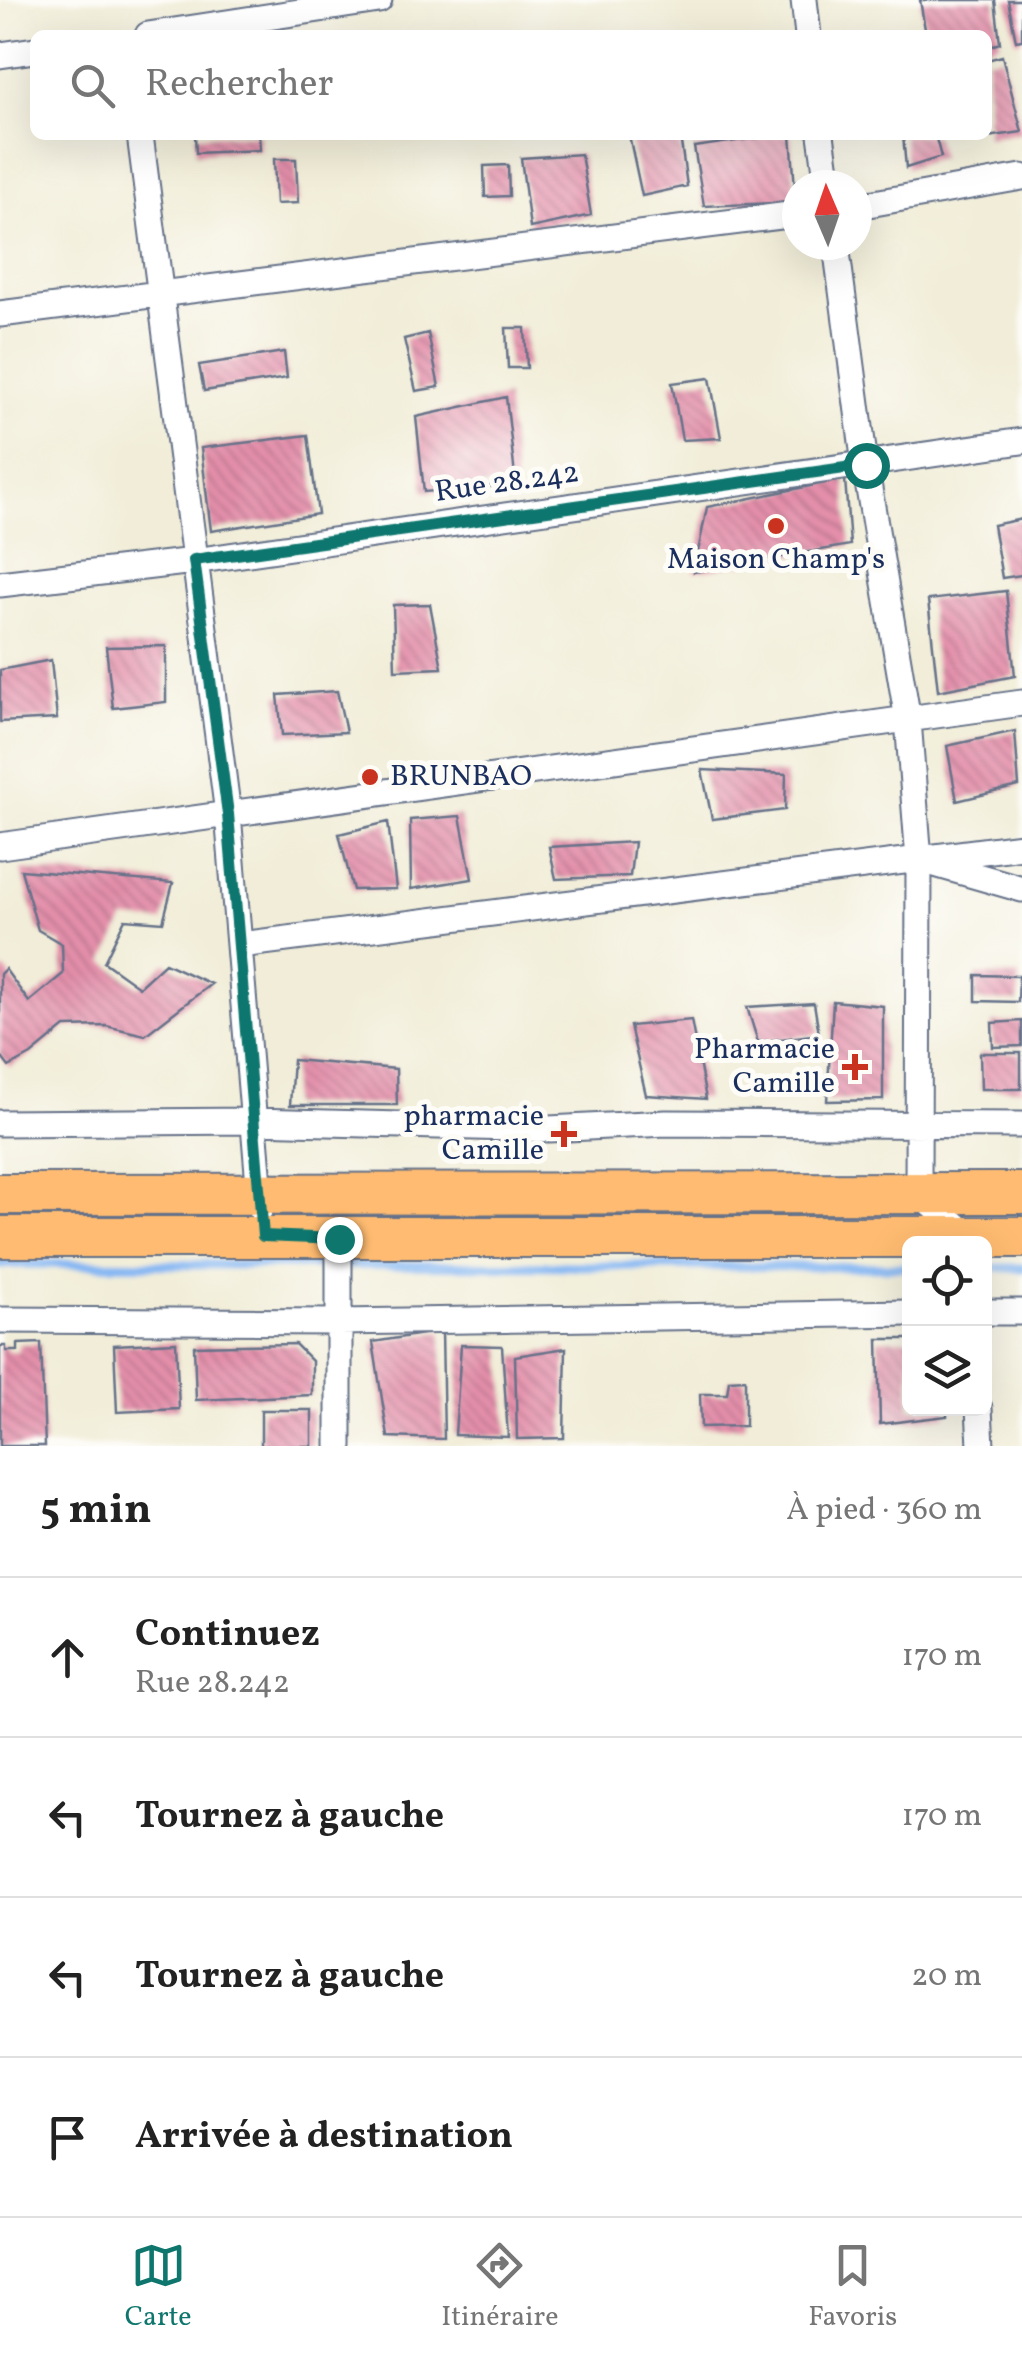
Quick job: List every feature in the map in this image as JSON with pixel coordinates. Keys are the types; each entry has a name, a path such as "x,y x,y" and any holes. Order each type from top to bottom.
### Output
{"main road":[{"path":"0,1194 1022,1193"},
{"path":"0,1237 902,1240"},
{"path":"992,1239 1022,1237"}],"street":[{"path":"177,30 336,3 380,0"},
{"path":"804,0 807,30"},
{"path":"0,55 30,51"},
{"path":"141,140 228,814 263,1236"},
{"path":"823,140 826,170"},
{"path":"872,203 1022,177"},
{"path":"0,314 782,216"},
{"path":"838,260 866,465 908,720 919,860 918,1193 968,1236"},
{"name":"Rue 28.242","path":"0,584 194,560 1022,441"},
{"path":"0,846 1022,703"},
{"path":"240,945 1022,846"},
{"path":"919,860 1022,889"},
{"path":"0,1123 254,1121 549,1128 666,1123 1022,1125"},
{"path":"339,1239 340,1446"},
{"path":"992,1312 1022,1312"},
{"path":"0,1320 339,1322 902,1313"},
{"path":"979,1416 980,1446"}],"building":[{"path":"920,0 995,0 1000,43 992,45 992,30 925,30"},
{"path":"1008,0 1022,0 1022,40 1016,41"},
{"path":"1002,56 1022,132 992,136 992,59"},
{"path":"195,140 259,140 260,150 196,153"},
{"path":"630,140 681,140 687,186 642,196"},
{"path":"743,140 791,140 794,170 782,170 782,203 704,206 694,147"},
{"path":"903,140 936,140 941,157 906,168"},
{"path":"581,154 591,215 530,228 521,158"},
{"path":"274,159 296,159 298,203 276,204"},
{"path":"508,165 509,196 485,197 484,166"},
{"path":"506,328 525,328 527,368 508,368"},
{"path":"428,333 439,387 416,391 404,339"},
{"path":"284,352 287,378 204,391 199,365"},
{"path":"710,378 721,438 682,440 672,383"},
{"path":"506,397 516,484 424,492 416,417"},
{"path":"308,435 318,514 211,531 201,448"},
{"name":"Maison Champ's","path":"845,479 850,545 694,572 707,507"},
{"path":"1022,519 1022,575 1002,578 993,525"},
{"path":"1006,591 1015,676 938,691 928,600"},
{"path":"430,604 442,668 395,670 393,605"},
{"path":"166,646 166,702 113,708 106,647"},
{"path":"51,660 57,719 0,722 0,670"},
{"path":"337,691 346,732 282,735 278,695"},
{"path":"1015,731 1019,786 957,801 947,746"},
{"path":"702,770 786,774 785,810 712,819"},
{"path":"460,816 472,879 411,889 410,820"},
{"path":"388,822 396,889 353,890 339,834"},
{"path":"634,842 630,876 556,879 549,847"},
{"path":"21,870 173,883 163,922 125,919 104,962 139,987 165,963 211,984 145,1035 106,1026 65,1027 31,1055 9,1067 0,1055 0,974 5,969 29,1002 63,974 62,944 38,930"},
{"path":"976,975 1019,976 1018,1002 976,1001"},
{"path":"833,1001 883,1006 883,1100 827,1101"},
{"path":"814,1003 819,1034 758,1042 747,1007"},
{"path":"691,1020 706,1099 646,1095 630,1026"},
{"path":"1022,1021 1022,1046 993,1047 992,1023"},
{"path":"980,1053 1021,1053 1021,1089 981,1089"},
{"path":"293,1060 396,1069 397,1105 290,1105"},
{"path":"442,1331 444,1439 388,1437 373,1342"},
{"path":"878,1339 902,1339 902,1416 947,1416 880,1424"},
{"path":"176,1342 179,1409 117,1412 114,1345"},
{"path":"41,1343 45,1446 0,1446 0,1346 6,1346 6,1351 18,1351 18,1344"},
{"path":"295,1344 312,1361 312,1395 196,1400 194,1346"},
{"path":"461,1345 502,1346 508,1437 455,1435"},
{"path":"566,1348 564,1438 517,1439 515,1356"},
{"path":"745,1379 745,1426 701,1427 700,1394 727,1394 729,1380"},
{"path":"261,1410 312,1410 312,1446 261,1446"}],"waterway":[{"path":"0,1264 902,1267"},
{"path":"996,1268 1022,1268"}],"place":[{"name":"Maison Champ's","path":"776,526"},
{"name":"BRUNBAO","path":"370,777"},
{"name":"Pharmacie Camille","path":"855,1067"},
{"name":"pharmacie Camille","path":"564,1134"}],"route":[{"path":"339,1239 263,1236 228,814 194,560 866,465"}]}
